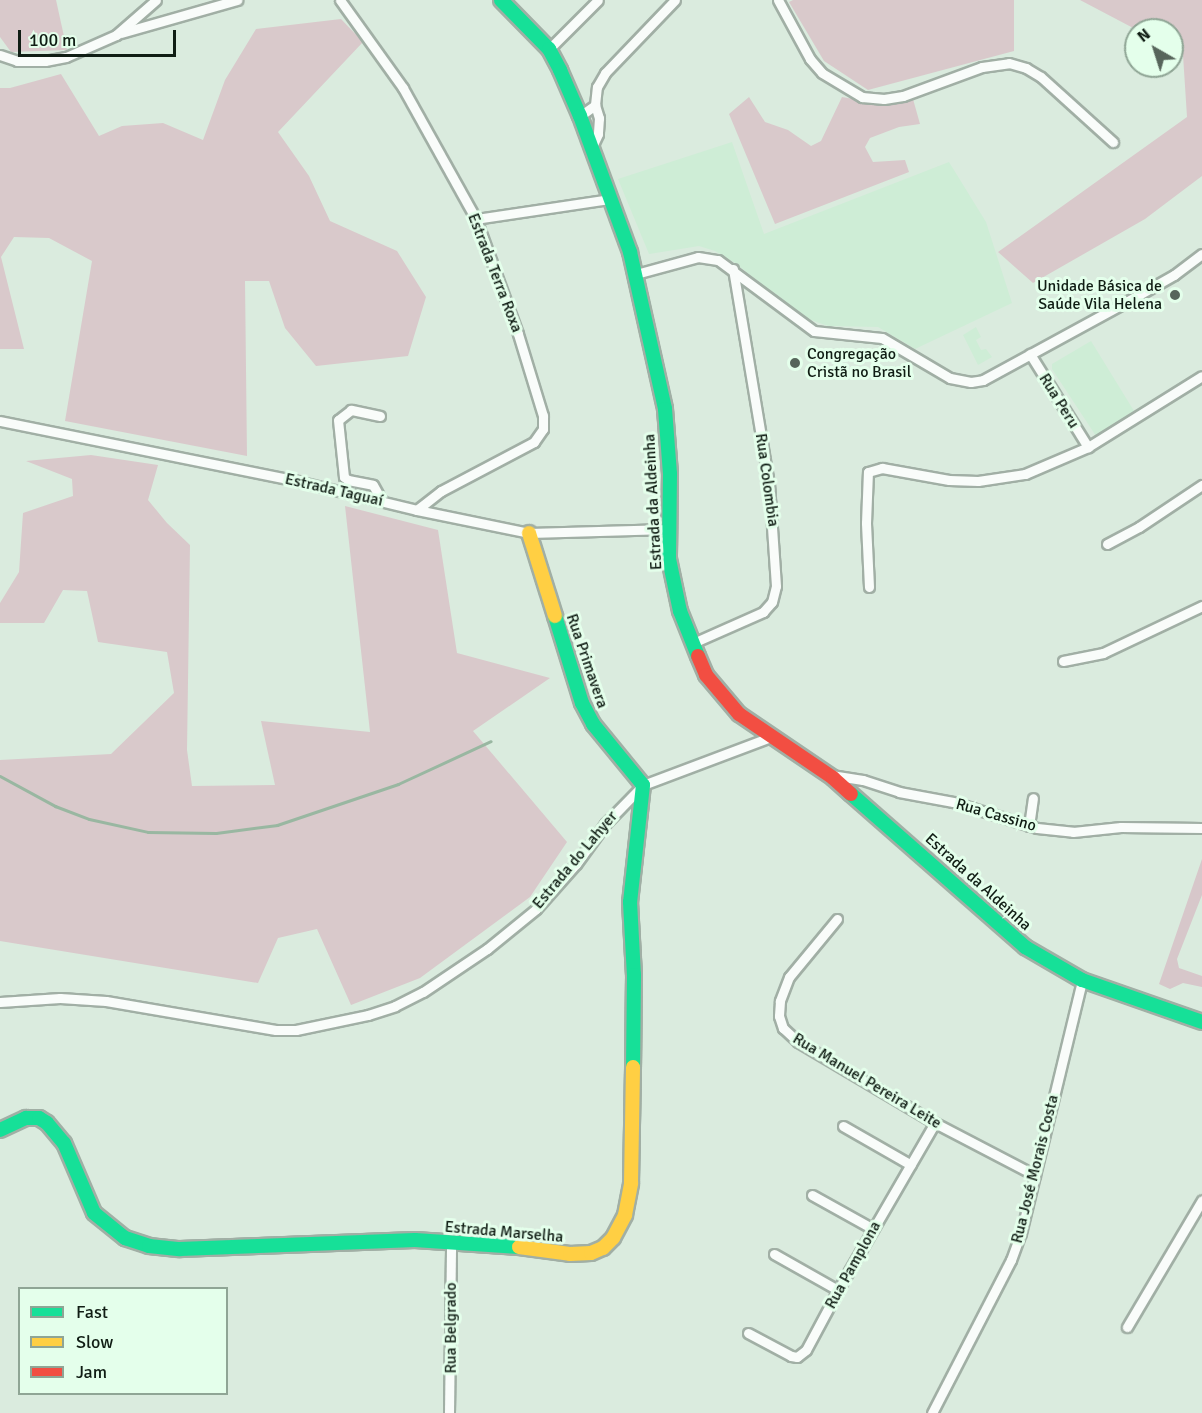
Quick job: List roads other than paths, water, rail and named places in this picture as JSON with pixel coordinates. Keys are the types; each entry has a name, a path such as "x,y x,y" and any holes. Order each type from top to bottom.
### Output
{"street":[{"path":"116,34 156,0"},
{"path":"0,55 17,61 45,61 66,57 116,34 237,0"},
{"name":"Estrada Terra Roxa","path":"340,0 404,88 476,219 540,403 543,429 534,442 441,491 417,510"},
{"name":"Estrada da Aldeinha","path":"501,0 549,49 592,147 636,274 665,409 670,474 669,559 680,611 706,675 739,714 829,775 1025,947 1082,980 1202,1022"},
{"path":"579,0 585,10"},
{"path":"549,49 585,10 598,0"},
{"path":"592,147 598,134 599,118 595,105 597,87 605,73 675,0"},
{"path":"778,0 810,59 822,74 862,97 884,99 903,96 982,67 1009,63 1026,68 1058,90 1113,142"},
{"path":"580,116 595,105"},
{"path":"476,219 610,199"},
{"path":"636,274 698,257 718,260 814,331 882,338 950,378 971,382 983,380 1174,275 1202,254"},
{"name":"Rua Colombia","path":"693,643 763,612 772,602 776,585 769,484 733,269"},
{"name":"Rua Peru","path":"1030,354 1088,447"},
{"path":"869,587 866,523 868,472 882,468 949,480 990,481 1024,474 1088,447 1202,376"},
{"path":"380,416 351,410 338,420 344,477 373,485 378,489 382,501"},
{"name":"Estrada Taguaí","path":"0,421 297,481 417,510 529,533 669,529"},
{"path":"1107,544 1140,527 1202,485"},
{"name":"Rua Primavera","path":"529,533 582,703 593,724 643,785"},
{"path":"1064,662 1103,653 1202,606"},
{"name":"Estrada do Lahyer","path":"0,1002 60,998 106,1001 276,1030 296,1030 368,1015 395,1006 423,992 488,950 536,909 576,864 605,824 643,785 771,737"},
{"name":"Rua Cassino","path":"829,775 863,780 899,792 953,802 1029,826 1073,832 1121,827 1202,828"},
{"name":"Estrada Marselha","path":"0,1130 26,1118 39,1118 47,1123 64,1143 94,1213 125,1238 149,1246 180,1249 415,1240 494,1244 562,1254 591,1253 603,1248 613,1238 625,1215 631,1183 634,975 630,902 643,785"},
{"path":"1029,826 1033,798"},
{"name":"Rua Manuel Pereira Leite","path":"837,919 786,983 779,1009 783,1028 798,1042 935,1123 1035,1175"},
{"name":"Rua José Morais Costa","path":"932,1413 1011,1260 1035,1175 1082,980"},
{"name":"Rua Pamplona","path":"748,1333 791,1356 802,1355 935,1123"},
{"path":"843,1126 911,1165"},
{"path":"812,1195 873,1229"},
{"path":"1127,1327 1202,1200"},
{"name":"Rua Belgrado","path":"449,1413 451,1243"},
{"path":"774,1254 838,1290"}],"waterway":[{"path":"0,776 55,806 89,819 148,832 216,833 277,825 398,784 491,741"}],"place":[{"name":"Unidade Básica de Saúde Vila Helena","path":"1175,295"},
{"name":"Congregação Cristã no Brasil","path":"795,363"}]}
